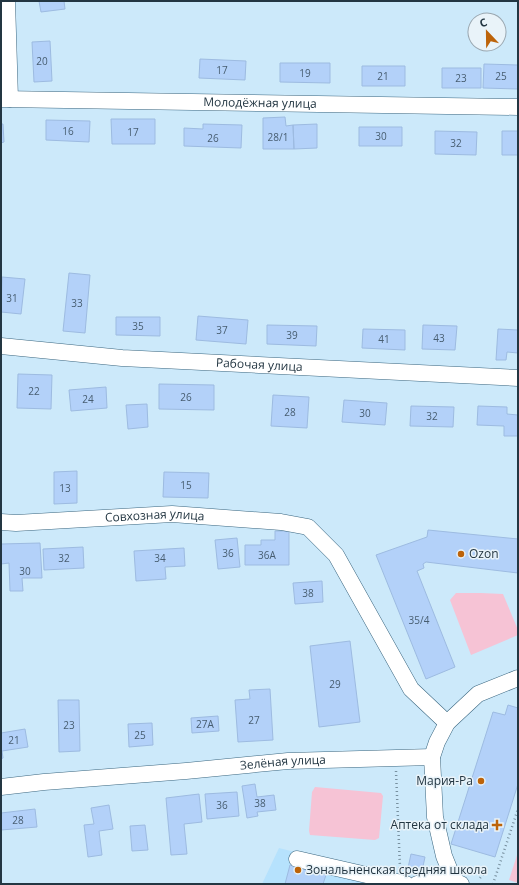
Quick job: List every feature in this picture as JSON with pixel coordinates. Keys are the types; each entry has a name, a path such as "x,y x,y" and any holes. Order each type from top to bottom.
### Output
{"street":[{"path":"5,99 7,1"},
{"name":"Молодёжная улица","path":"5,99 518,108"},
{"name":"Рабочая улица","path":"1,346 122,358 518,378"},
{"name":"Совхозная улица","path":"1,522 16,523 172,514 281,522 308,527 336,555 411,689 447,723"},
{"path":"417,884 456,880 444,856 435,817 432,757 437,742 447,723 478,694 518,678"},
{"name":"Зелёная улица","path":"1,787 288,761 432,757"},
{"path":"297,859 403,883"}],"path":[{"path":"396,758 403,883"},
{"path":"493,884 518,809"},
{"path":"480,878 484,873"}],"shaded area":[{"path":"456,593 503,594 518,630 518,635 471,655 450,600"},
{"path":"315,787 381,793 383,796 379,838 375,840 310,835 312,792"},
{"path":"279,848 404,880 408,884 262,884"},
{"path":"518,852 518,883 509,880"}],"building":[{"path":"39,1 64,1 65,9 41,12"},
{"path":"50,41 52,81 34,82 32,42"},
{"path":"200,59 246,61 245,80 199,78"},
{"path":"280,63 330,63 330,83 280,82"},
{"path":"484,64 518,65 518,89 483,88"},
{"path":"362,66 405,66 405,86 362,86"},
{"path":"442,68 481,68 481,88 442,88"},
{"path":"285,117 286,126 293,125 294,149 263,149 263,118"},
{"path":"111,119 155,119 155,144 112,144"},
{"path":"46,120 90,121 89,142 46,140"},
{"path":"1,124 3,124 4,142 1,143"},
{"path":"203,124 242,125 241,148 184,146 184,128 203,129"},
{"path":"317,124 317,148 294,149 293,125"},
{"path":"359,127 402,127 402,146 359,146"},
{"path":"435,131 477,132 476,155 435,154"},
{"path":"502,131 518,131 518,155 502,155"},
{"path":"69,273 90,275 85,333 63,331"},
{"path":"2,277 25,279 21,314 1,312"},
{"path":"198,316 248,320 246,344 196,340"},
{"path":"116,317 160,317 160,336 116,335"},
{"path":"267,325 317,326 316,346 267,344"},
{"path":"423,325 457,326 455,350 422,349"},
{"path":"363,329 405,330 405,350 362,348"},
{"path":"498,329 518,330 518,353 507,352 506,360 496,360"},
{"path":"18,374 52,375 51,409 17,408"},
{"path":"159,384 214,385 214,410 159,409"},
{"path":"106,387 107,408 71,411 69,390"},
{"path":"273,395 309,397 307,428 271,426"},
{"path":"344,400 387,403 385,425 342,422"},
{"path":"147,404 148,427 128,429 126,405"},
{"path":"411,406 454,407 453,427 410,426"},
{"path":"478,406 507,407 507,414 518,415 518,436 504,436 504,426 477,425"},
{"path":"77,471 77,503 54,504 54,472"},
{"path":"164,472 209,473 208,498 163,497"},
{"path":"428,530 518,539 518,573 426,562 423,564 424,568 417,571 455,667 426,679 376,555 427,537"},
{"path":"275,531 289,531 289,565 245,565 245,545 261,545 261,540 275,540"},
{"path":"237,538 240,567 218,569 215,540"},
{"path":"40,543 42,578 22,578 23,591 10,591 9,563 1,564 1,544"},
{"path":"83,547 84,568 44,570 43,549"},
{"path":"184,548 185,566 165,567 166,579 136,581 134,551"},
{"path":"322,581 323,602 295,604 293,583"},
{"path":"350,641 360,722 319,727 310,646"},
{"path":"270,689 273,740 238,742 235,700 250,699 249,690"},
{"path":"58,700 79,700 80,751 59,752"},
{"path":"508,705 518,708 518,784 495,857 451,844 493,712 505,715"},
{"path":"218,716 219,731 192,733 191,718"},
{"path":"152,723 153,745 129,747 128,724"},
{"path":"25,729 28,747 2,751 3,758 1,759 1,733"},
{"path":"255,784 257,797 274,795 276,810 257,812 258,816 247,818 242,786"},
{"path":"237,792 239,816 207,819 205,794"},
{"path":"199,794 202,822 184,824 187,854 171,855 166,798"},
{"path":"109,805 113,829 99,831 102,855 88,857 84,825 94,824 91,808"},
{"path":"35,809 37,827 1,830 1,813"},
{"path":"145,825 148,850 132,851 130,826"},
{"path":"411,854 425,857 422,871 408,868"},
{"name":"Зональненская средняя школа","path":"290,865 326,875 323,884 285,884"}],"place":[{"name":"Ozon","path":"461,554"},
{"name":"Мария-Ра","path":"481,781"},
{"name":"Аптека от склада","path":"497,825"},
{"name":"Зональненская средняя школа","path":"298,870"}]}
